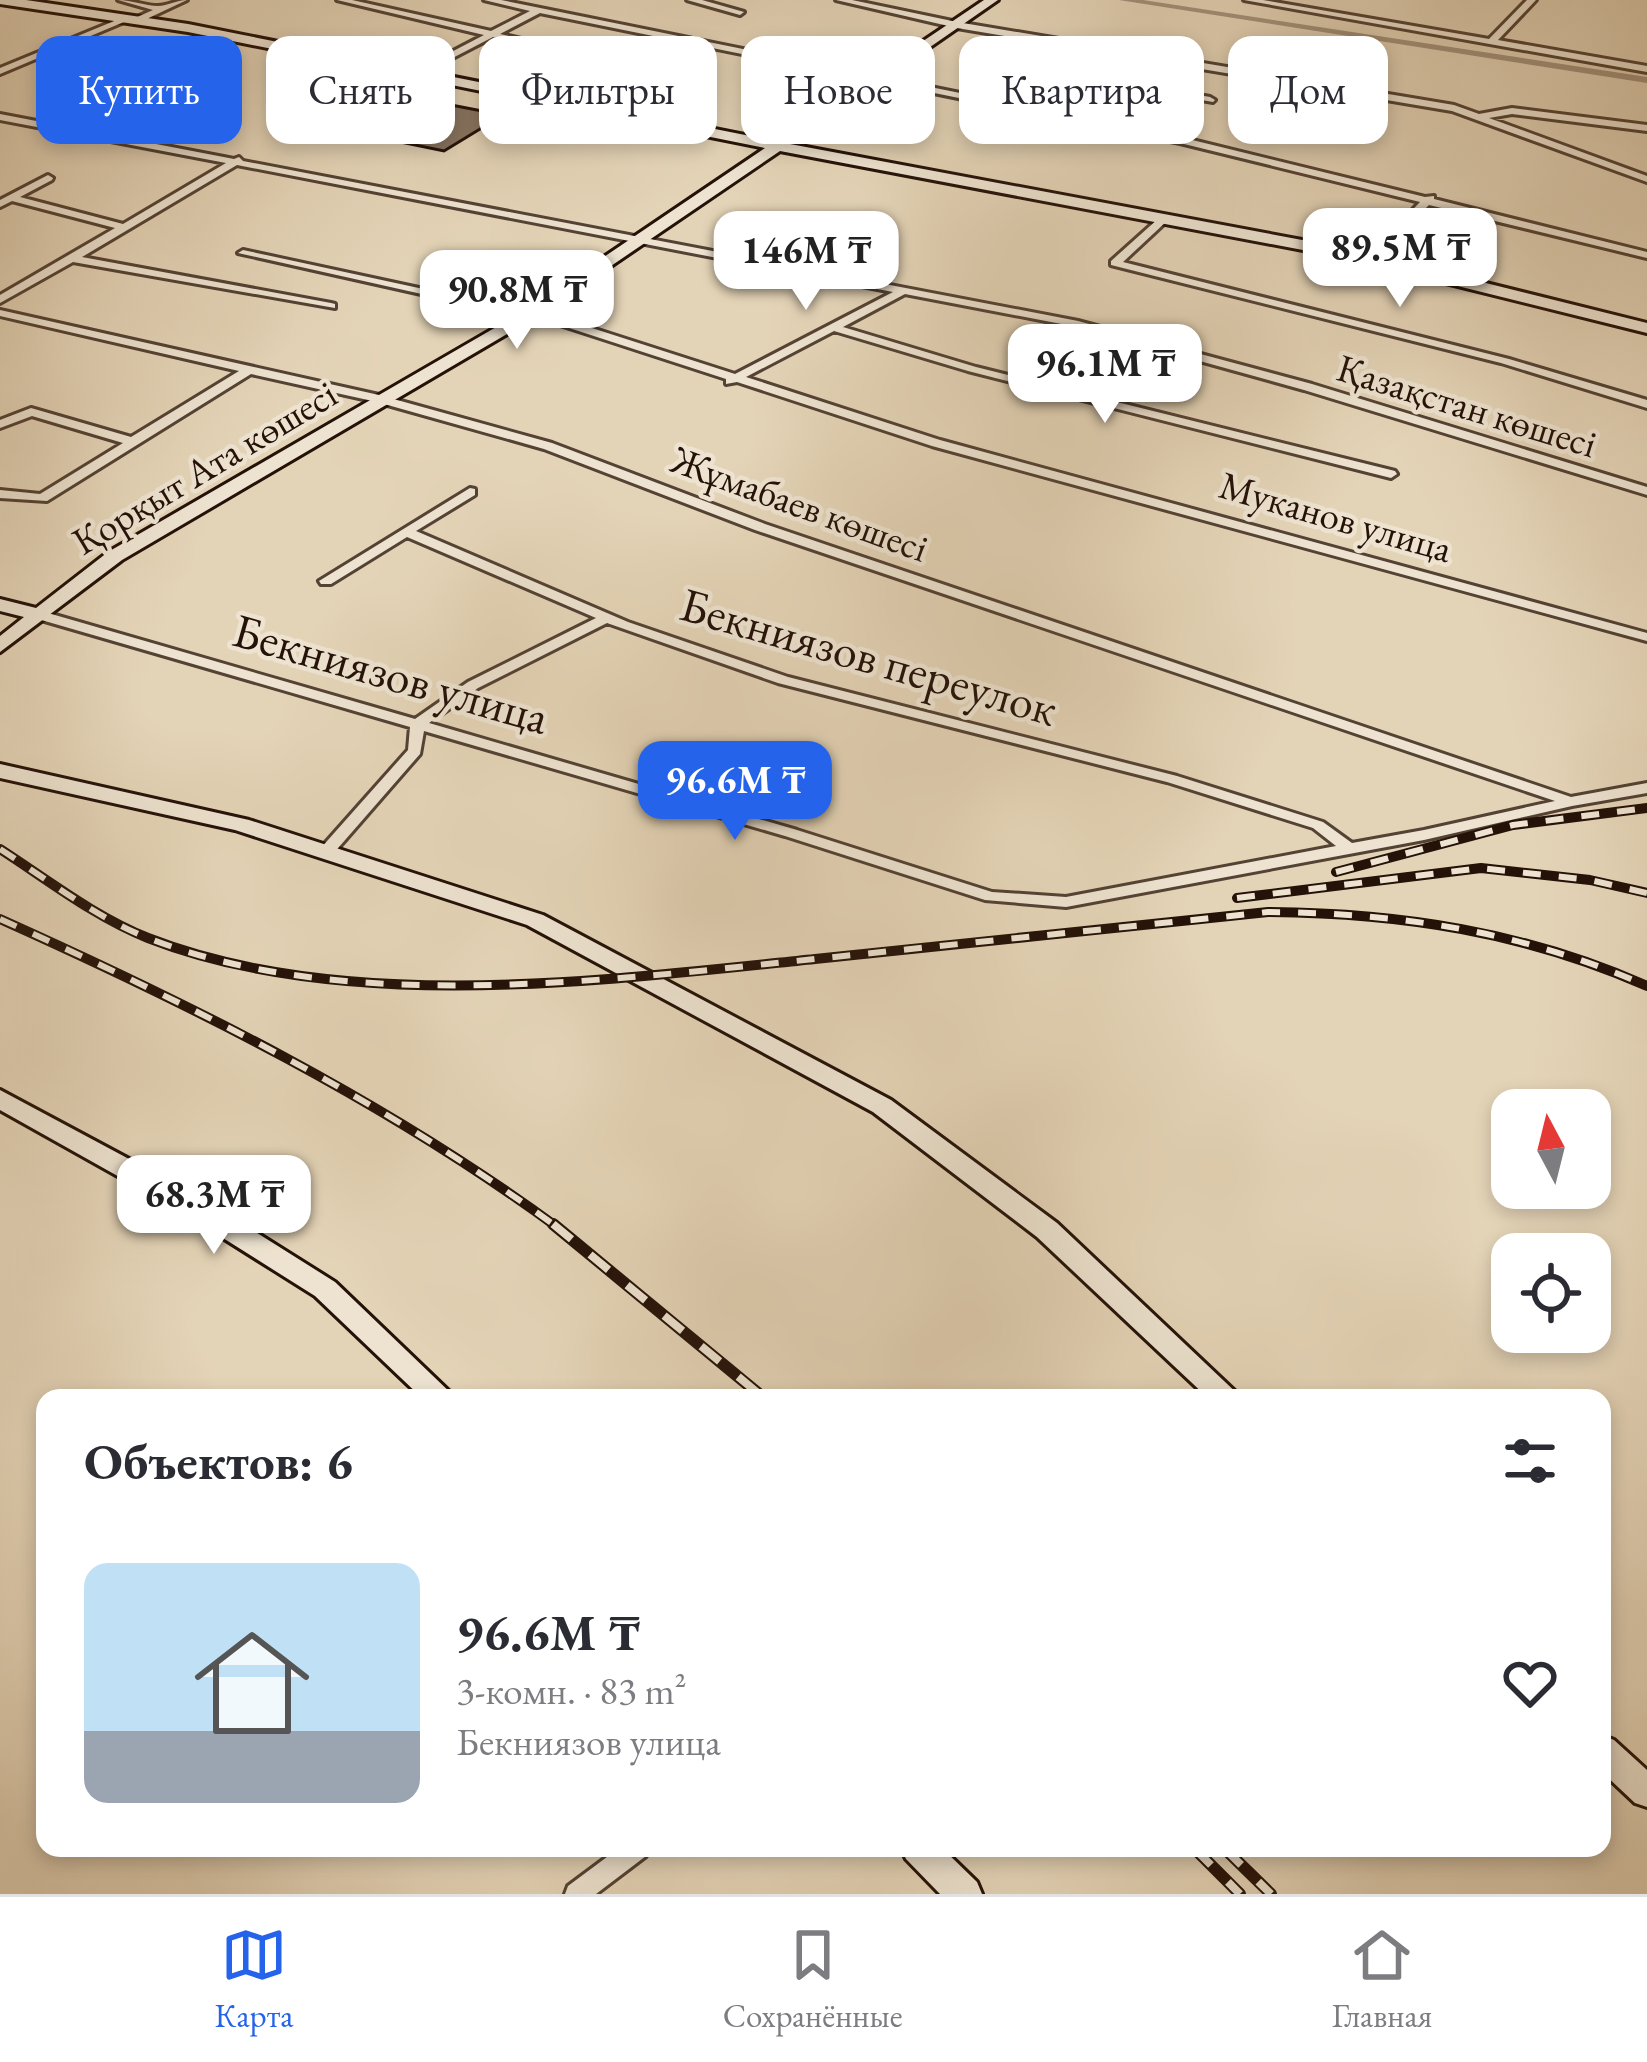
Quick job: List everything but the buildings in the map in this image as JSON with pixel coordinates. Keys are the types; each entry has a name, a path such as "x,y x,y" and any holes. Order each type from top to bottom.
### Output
{"main road":[{"path":"0,0 50,3 266,45"},
{"name":"Қорқыт Ата көшесі","path":"935,40 992,0"},
{"path":"455,82 1371,259 1647,328"},
{"name":"Қорқыт Ата көшесі","path":"0,646 115,556 530,314 781,144"},
{"name":"Бекниязов улица","path":"0,605 36,614"},
{"path":"0,771 242,825 536,920 882,1106 1047,1229 1217,1389"},
{"path":"0,1099 190,1204 325,1289 431,1389"},
{"path":"1611,1758 1647,1792"},
{"path":"927,1857 964,1894"}],"street":[{"path":"122,0 161,9"},
{"path":"0,71 183,0"},
{"path":"340,0 486,36"},
{"path":"488,0 741,50"},
{"path":"691,0 740,11"},
{"path":"840,0 957,25 1480,116 1647,179"},
{"path":"1248,0 1647,69"},
{"path":"1333,14 1349,0"},
{"path":"1490,42 1532,0"},
{"path":"492,36 538,11"},
{"path":"1204,99 1210,100"},
{"path":"1480,116 1512,111 1647,128"},
{"name":"Қазақстан көшесі","path":"0,117 1078,324 1647,491"},
{"path":"0,131 20,121"},
{"path":"1188,144 1430,198 1647,255"},
{"path":"0,300 239,160"},
{"path":"6,201 49,178"},
{"path":"1371,259 1430,198"},
{"path":"6,201 124,227"},
{"path":"1163,220 1115,263 1505,361 1647,404"},
{"path":"1626,249 1647,242"},
{"name":"Муканов улица","path":"242,253 530,314 936,443 1647,637"},
{"path":"71,258 332,306"},
{"path":"730,380 906,289"},
{"name":"Жұмабаев көшесі","path":"0,313 379,399 548,446 760,527 1565,799"},
{"path":"832,326 972,369 1391,474"},
{"path":"0,494 42,498 249,370"},
{"path":"0,424 31,412 134,442"},
{"path":"326,581 470,492"},
{"name":"Бекниязов переулок","path":"410,533 607,618 783,680 1172,779 1318,825 1349,848"},
{"name":"Бекниязов улица","path":"36,614 790,832 991,897 1066,902 1349,848 1434,838 1565,799 1641,790"},
{"path":"326,852 415,752 417,724 473,685 607,618"},
{"path":"577,1894 626,1857"}],"waterway":[{"path":"1124,0 1647,80"}],"railway":[{"path":"1336,872 1513,825 1647,808"},
{"path":"0,849 91,909 148,938 225,962 306,977 391,984 565,982 1268,912 1366,916 1462,929 1555,952 1647,986"},
{"path":"1237,898 1481,868 1590,880 1647,893"},
{"path":"0,919 287,1058 425,1138 554,1225"},
{"path":"554,1225 753,1389"},
{"path":"1203,1857 1240,1894"},
{"path":"1233,1857 1271,1894"}]}
